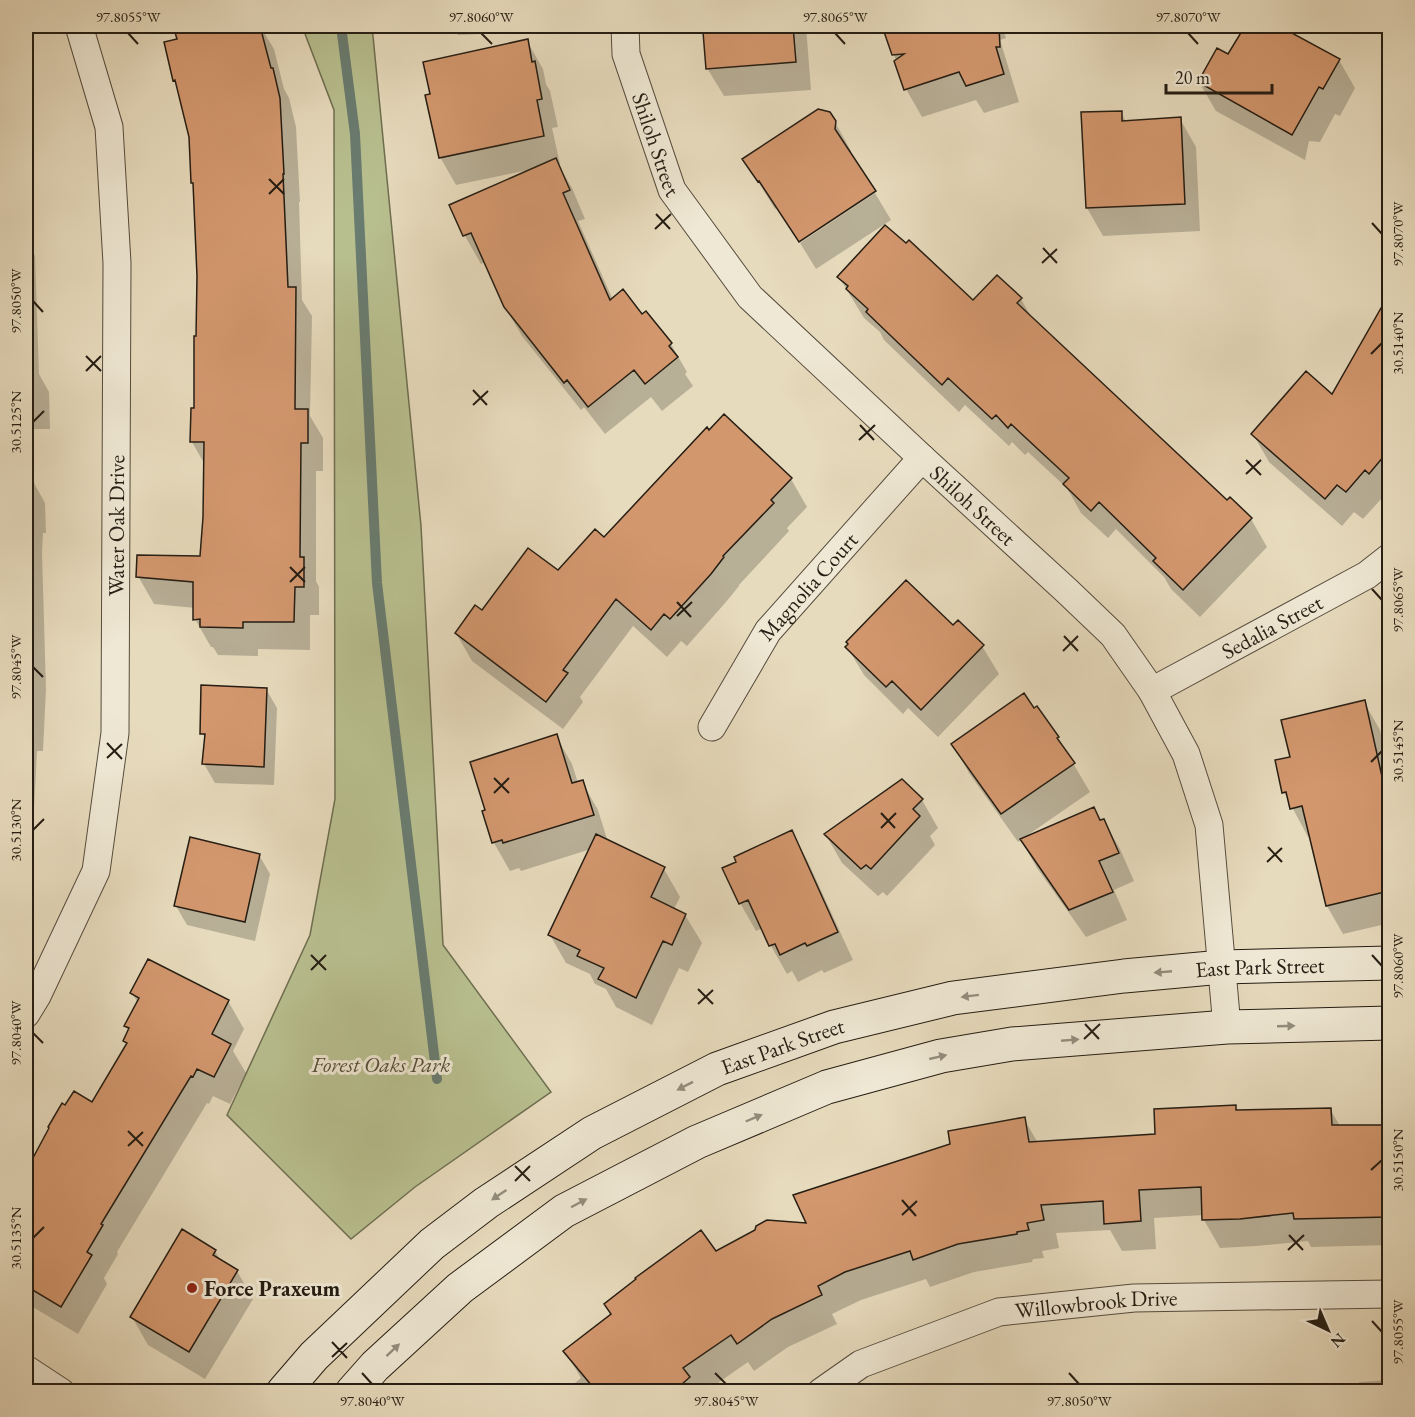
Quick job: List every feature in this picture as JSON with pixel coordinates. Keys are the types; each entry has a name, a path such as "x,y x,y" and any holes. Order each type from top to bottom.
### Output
{"street":[{"name":"Water Oak Drive","path":"26,1014 37,996 96,871 115,733 117,263 110,127 79,26"},
{"name":"Shiloh Street","path":"625,26 626,54 672,190 750,297 1113,635 1152,691 1186,754 1209,825 1227,1027"},
{"name":"Magnolia Court","path":"712,727 768,630 922,458"},
{"name":"Sedalia Street","path":"1152,691 1367,575 1389,557"},
{"name":"East Park Street","path":"283,1392 314,1356 423,1252 486,1203 592,1132 717,1069 834,1027 953,998 1124,976 1222,967 1389,963"},
{"path":"352,1392 375,1366 460,1288 564,1211 697,1142 827,1087 940,1056 1012,1044 1227,1027 1389,1023"},
{"name":"Willowbrook Drive","path":"821,1392 861,1364 999,1312 1134,1298 1389,1294"},
{"path":"26,1369 61,1392"}],"green space":[{"name":"Forest Oaks Park","path":"302,26 372,26 421,526 443,945 551,1092 415,1187 351,1239 227,1115 310,935 335,799 334,110"}],"building":[{"path":"173,26 260,26 280,98 288,287 296,287 295,409 308,409 308,443 301,443 300,557 304,557 304,587 295,587 294,622 243,622 243,628 200,627 200,619 193,620 193,582 136,577 137,555 200,556 203,517 204,442 190,442 191,408 194,408 197,276 193,183 191,183 189,137 164,42 177,39"},
{"path":"722,26 793,26 796,62 706,69 703,32 723,30"},
{"path":"882,26 999,26 1000,47 996,47 1004,74 966,86 959,72 904,90 894,61 904,54 892,55"},
{"path":"1245,26 1279,26 1340,59 1323,89 1319,87 1292,135 1198,82 1217,48 1228,54"},
{"path":"528,39 532,62 535,61 542,99 537,100 544,136 439,158 425,95 430,94 423,62"},
{"path":"818,109 830,112 836,121 835,129 876,191 799,242 742,159"},
{"path":"1122,111 1122,121 1181,117 1185,204 1086,208 1081,112"},
{"path":"556,158 570,190 563,193 610,300 623,289 642,314 646,311 672,343 669,346 678,357 645,384 634,370 588,407 567,380 564,383 504,307 471,233 463,236 449,205"},
{"path":"885,225 906,243 909,240 973,300 997,275 1022,298 1017,303 1227,500 1230,497 1252,518 1183,590 1153,561 1156,558 1099,502 1091,511 1063,484 1069,478 1011,424 1008,428 996,415 992,419 948,378 942,385 866,312 868,309 846,289 848,286 837,277"},
{"path":"1389,294 1389,450 1369,474 1365,470 1346,492 1337,485 1325,499 1251,434 1306,371 1332,394"},
{"path":"724,414 792,478 771,500 774,503 723,556 711,574 670,619 664,614 651,630 616,599 563,670 568,673 546,702 455,633 475,605 482,610 528,548 558,570 595,529 604,537 707,427 709,430"},
{"path":"906,580 953,625 958,620 984,645 921,710 892,681 886,687 845,647 848,644 846,642"},
{"path":"201,685 267,688 264,767 202,764 205,734 200,734"},
{"path":"1024,693 1034,708 1037,706 1075,763 1001,814 951,744"},
{"path":"1365,700 1389,808 1389,891 1326,906 1302,806 1290,809 1286,792 1282,793 1275,760 1290,757 1281,720"},
{"path":"557,734 572,783 583,780 594,815 503,843 502,840 492,843 482,811 485,810 470,762"},
{"path":"902,779 923,799 913,809 920,816 871,869 866,865 861,869 824,834"},
{"path":"1094,807 1100,820 1104,819 1119,853 1099,861 1113,892 1069,910 1020,839"},
{"path":"792,830 838,932 807,946 805,943 780,955 775,944 769,946 748,900 739,904 722,868 736,862 734,857"},
{"path":"596,834 665,867 651,897 686,914 672,945 663,941 636,998 598,979 604,968 577,956 580,950 548,935"},
{"path":"190,837 260,854 245,922 174,906"},
{"path":"148,959 229,1000 212,1034 231,1044 214,1077 197,1069 193,1077 191,1076 101,1224 103,1225 87,1252 92,1255 61,1307 26,1286 26,1171 62,1103 65,1105 74,1091 92,1102 127,1043 123,1041 129,1028 124,1026 139,998 130,993"},
{"path":"1236,1105 1236,1110 1331,1108 1332,1125 1389,1125 1389,1217 1294,1219 1293,1213 1240,1219 1202,1220 1201,1187 1139,1190 1141,1221 1104,1224 1103,1201 1041,1205 1044,1220 1027,1223 1029,1230 958,1244 913,1260 910,1251 845,1272 818,1286 822,1295 772,1319 737,1344 731,1335 683,1368 690,1377 673,1392 597,1392 563,1351 611,1314 604,1304 635,1278 701,1230 716,1251 755,1230 756,1226 767,1220 806,1223 793,1195 950,1144 948,1131 1025,1117 1029,1142 1155,1134 1154,1109"},
{"path":"182,1229 216,1250 213,1255 238,1270 189,1352 130,1317"}],"waterway":[{"path":"341,26 355,134 377,583 437,1079"}],"place":[{"name":"Force Praxeum","path":"192,1288"}]}
